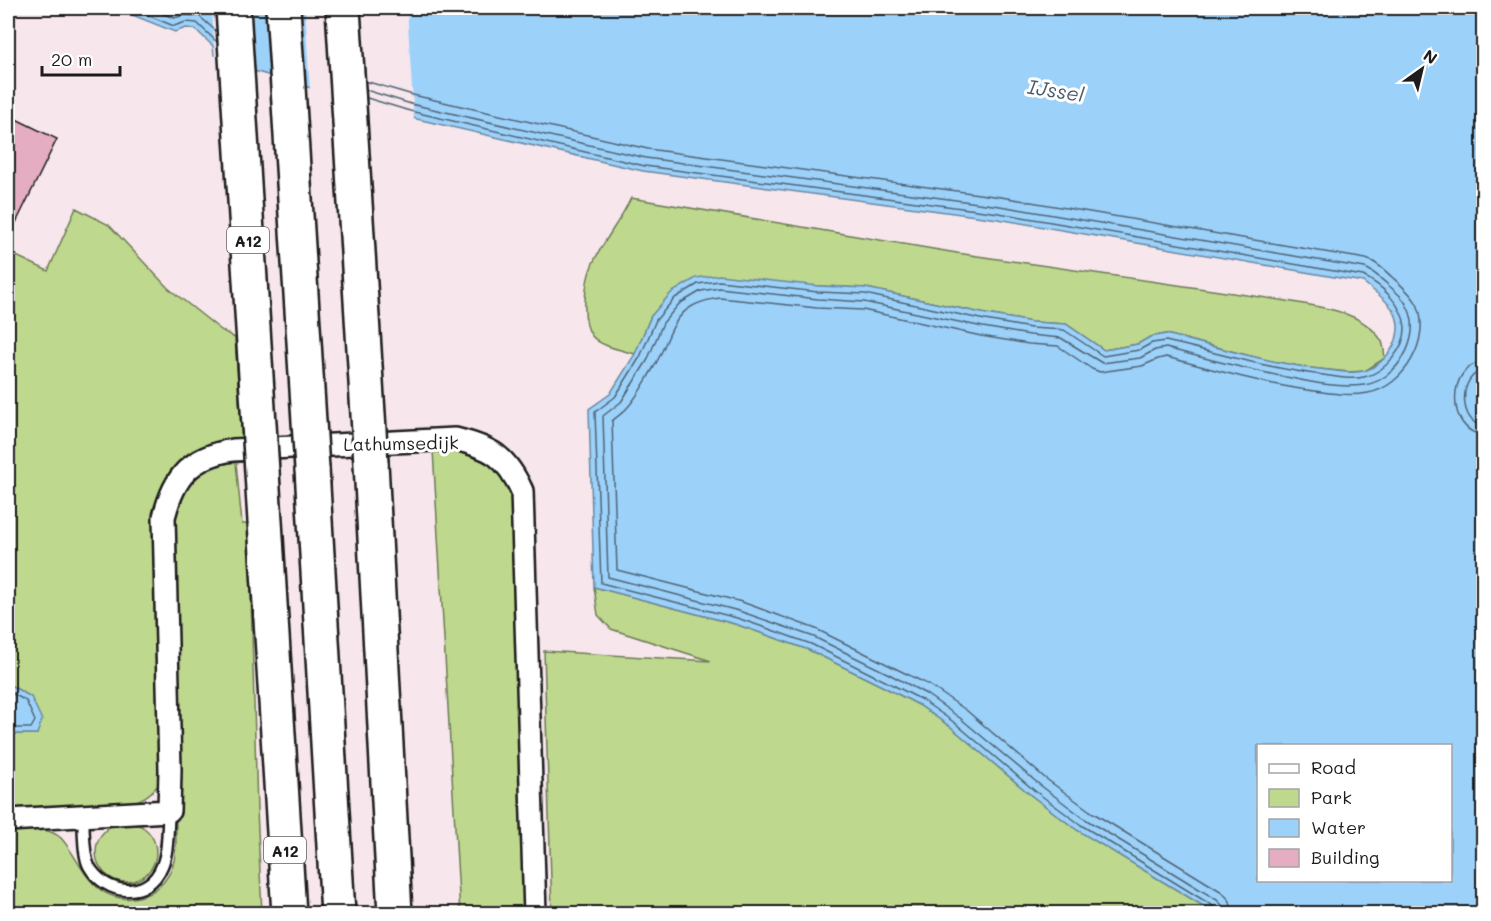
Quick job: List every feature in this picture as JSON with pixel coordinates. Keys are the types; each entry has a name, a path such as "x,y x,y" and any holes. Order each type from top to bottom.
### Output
{"highway":[{"name":"A12","path":"234,8 289,914"},
{"path":"283,8 338,914"},
{"path":"343,8 371,463 395,914"}],"street":[{"name":"Lathumsedijk","path":"169,811 164,518 176,483 186,470 199,460 215,453 233,450 455,439 476,444 495,452 506,462 522,490 535,914"},
{"path":"8,820 169,811"}],"lane":[{"name":"Lathumsedijk","path":"82,816 87,863 98,879 104,883 119,890 131,891 149,882 161,868 165,856 169,811"}],"green space":[{"path":"631,198 957,253 1325,308 1351,316 1373,330 1382,342 1385,358 1365,371 1349,372 1310,368 1266,360 1166,334 1150,337 1138,344 1104,350 1066,324 1032,322 986,314 866,288 819,286 651,316 635,354 612,348 596,340 588,329 585,310 590,270"},
{"path":"76,208 109,225 168,288 221,330 235,338 242,443 170,478 159,784 145,797 128,804 8,814 8,734 37,734 31,697 8,684 8,252 48,271"},
{"path":"1483,374 1483,425 1478,396"},
{"path":"455,447 494,464 512,489 528,913 460,913 433,450"},
{"path":"242,458 243,462 236,463 242,524 249,524 262,913 8,913 8,828 35,828 56,834 93,883 114,896 138,897 150,893 168,876 174,862 176,846 174,501 202,465"},
{"path":"594,587 735,624 809,650 919,705 952,728 1032,796 1077,830 1215,913 552,913 544,651 711,661 611,629 598,615"},
{"path":"126,822 143,827 151,835 156,852 151,869 143,877 126,882 109,877 101,869 96,852 101,835 109,827"}],"water":[{"name":"IJssel","path":"115,8 1483,8 1484,374 1478,396 1484,425 1483,913 1215,913 1077,830 1032,796 952,728 919,705 809,650 735,624 594,587 589,409 610,394 635,354 651,316 671,293 696,278 719,275 819,286 866,288 986,314 1032,322 1066,324 1104,350 1138,344 1150,337 1166,334 1266,360 1350,372 1369,369 1383,359 1394,345 1398,330 1395,313 1390,306 1363,282 998,219 643,171 408,117 234,65 214,55 213,46 195,29 186,28 175,32"},
{"path":"8,684 31,697 42,720 37,734 8,734"}],"pier":[{"path":"212,8 252,8 256,75 233,68 215,59"},
{"path":"305,8 407,8 414,121 310,91"}],"building":[{"path":"14,118 57,139 8,239 8,132"}]}
